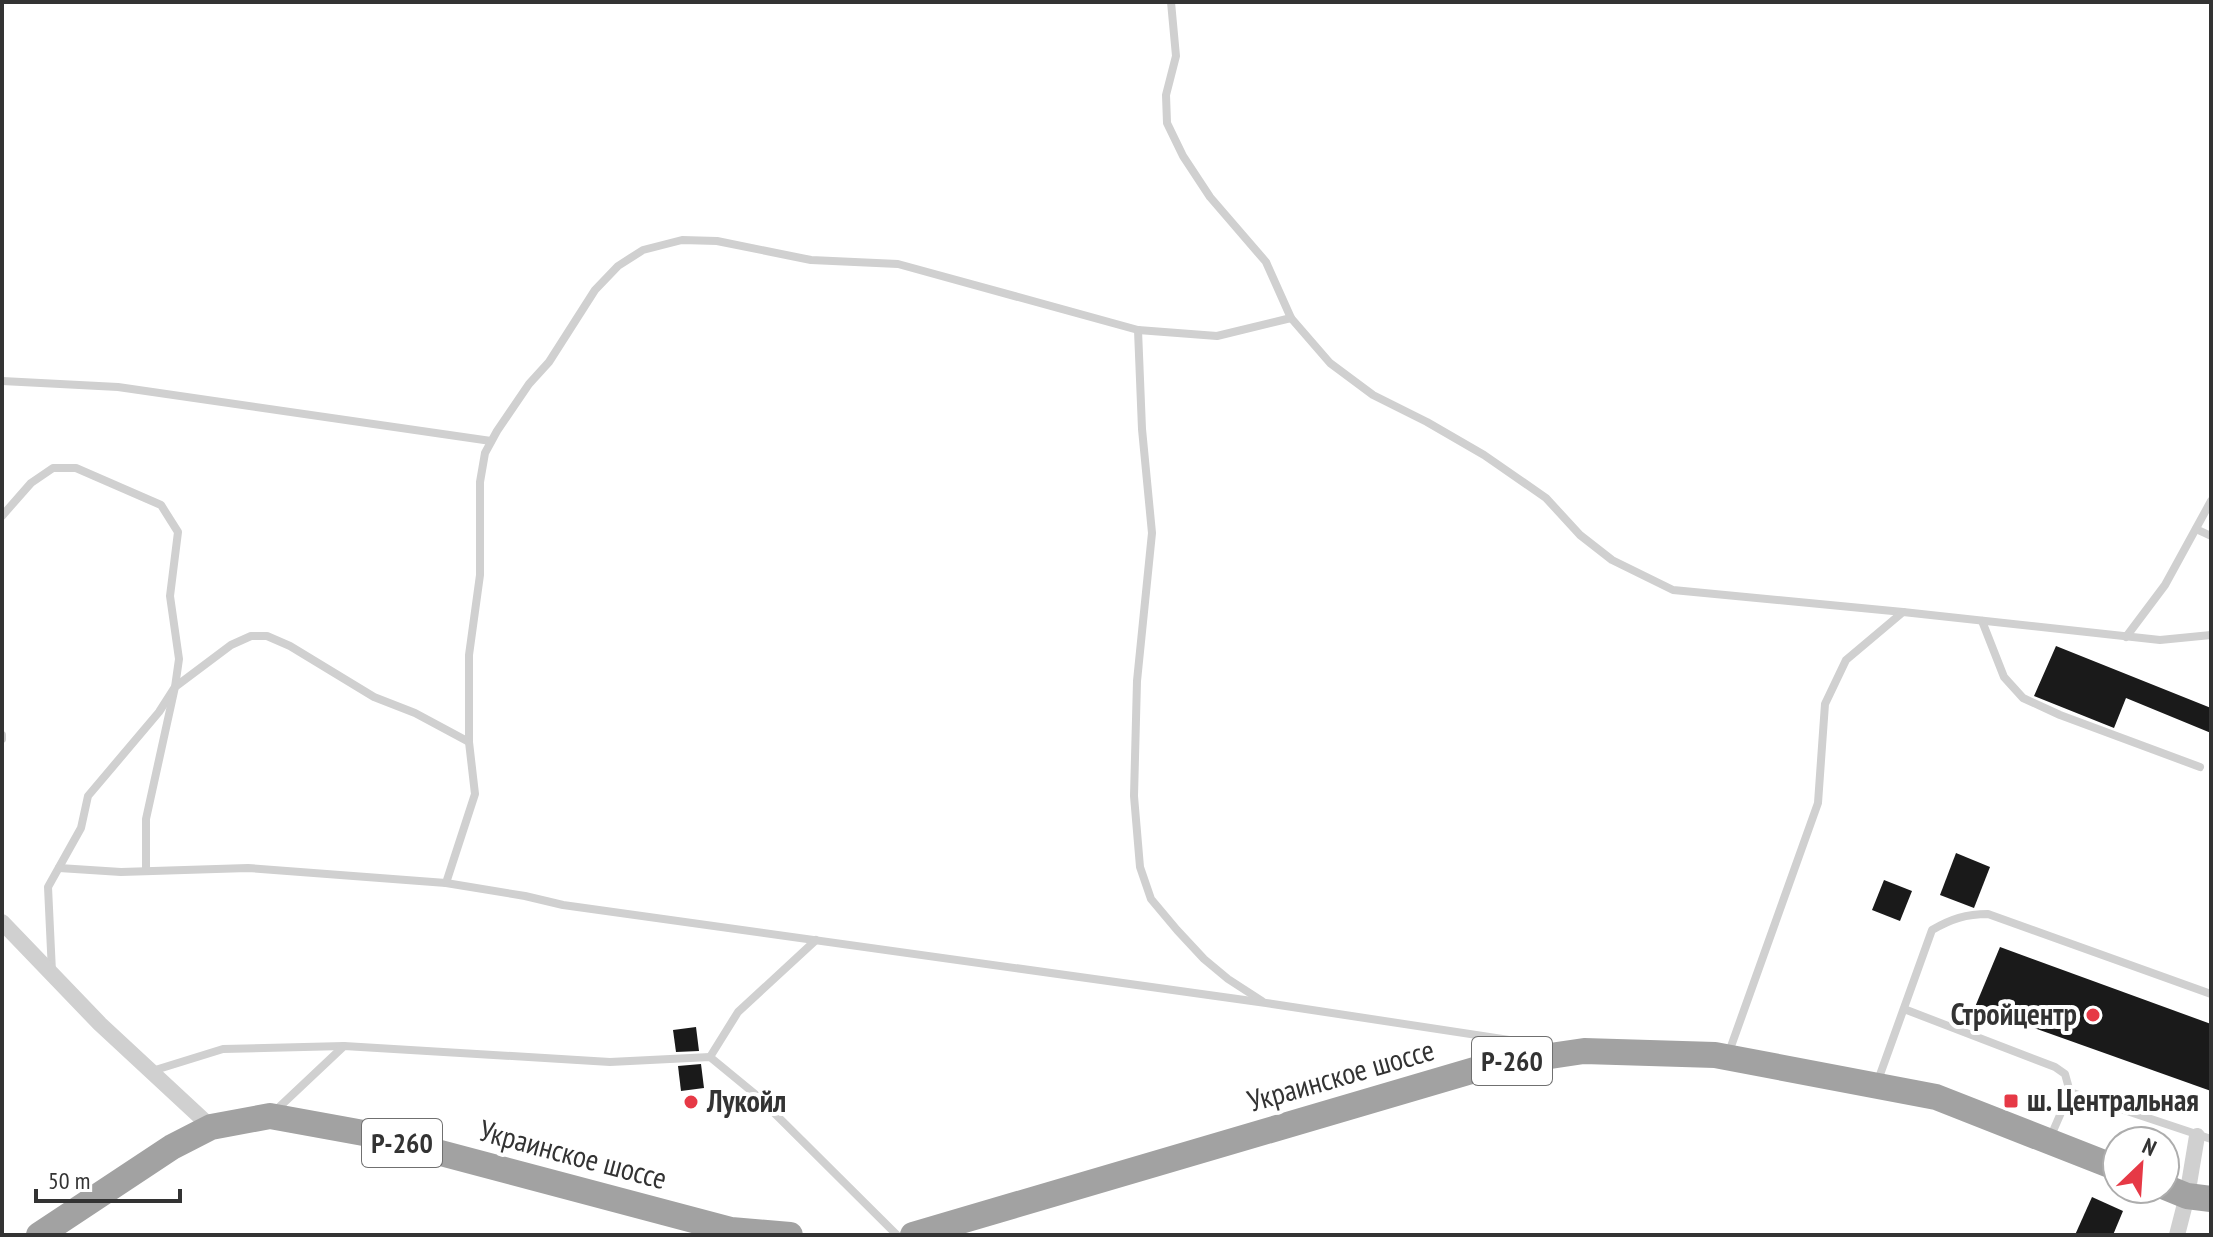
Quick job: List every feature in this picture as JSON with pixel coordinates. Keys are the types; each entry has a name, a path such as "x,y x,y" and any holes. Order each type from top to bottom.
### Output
{"highway":[{"name":"Украинское шоссе","path":"913,1235 1495,1064 1584,1051 1727,1057 1936,1097 2101,1162"},
{"name":"Украинское шоссе","path":"39,1235 172,1147 211,1127 270,1116 369,1134 731,1230 790,1235"}],"street":[{"path":"2,922 100,1024 211,1127"},
{"path":"2177,1235 2204,1138"}],"lane":[{"path":"1171,2 1176,56 1166,95 1167,123 1183,156 1210,197 1266,262 1291,318 1330,363 1373,395 1484,455 1546,498 1580,535 1612,560 1673,590 2160,640 2211,635"},
{"path":"446,883 475,794 469,742 469,655 480,575 480,482 485,453 595,290 618,266 643,250 682,240 717,241 811,260 898,264 1138,330 1217,336 1291,318"},
{"path":"1138,330 1142,429 1152,533 1137,681 1134,796 1140,867 1151,899 1177,930 1228,979 1266,1003"},
{"path":"2,381 118,387 491,441"},
{"path":"2,516 31,483 53,468 76,468 161,505 178,532 170,596 179,659 146,819 146,871"},
{"path":"2126,637 2165,585 2211,501"},
{"path":"2196,529 2211,536"},
{"path":"1727,1057 1818,803 1825,704 1846,660 1903,612"},
{"path":"1982,621 2004,677 2023,698 2060,715 2200,767"},
{"path":"52,974 48,887 81,828 88,796 159,712 175,687 231,645 251,636 267,636 290,646 374,697 415,713 469,742"},
{"path":"59,868 146,871 248,868 446,883 563,905 1266,1003 1584,1051"},
{"path":"1876,1086 1932,930 1949,920 1971,914 1988,914 2211,994"},
{"path":"710,1057 738,1012 816,940"},
{"path":"1904,1009 2055,1067 2065,1074 2070,1092 2049,1142"},
{"path":"270,1116 344,1046"},
{"path":"151,1071 223,1049 344,1046 610,1062 710,1057 755,1094 897,1235"},
{"path":"2070,1092 2204,1138"}],"building":[{"path":"2056,646 2211,708 2211,733 2126,698 2114,728 2034,696"},
{"path":"1956,853 1990,867 1974,908 1940,895"},
{"path":"1884,880 1912,891 1900,921 1872,910"},
{"name":"Стройцентр","path":"2000,947 2211,1024 2211,1091 1975,1007"},
{"path":"696,1027 699,1051 676,1052 673,1030"},
{"path":"701,1064 704,1088 681,1091 678,1066"},
{"path":"2092,1197 2101,1201 2101,1205 2123,1211 2113,1235 2075,1235"}],"place":[{"name":"Стройцентр","path":"2093,1015"},
{"name":"ш. Центральная","path":"2011,1101"},
{"name":"Лукойл","path":"691,1102"}]}
